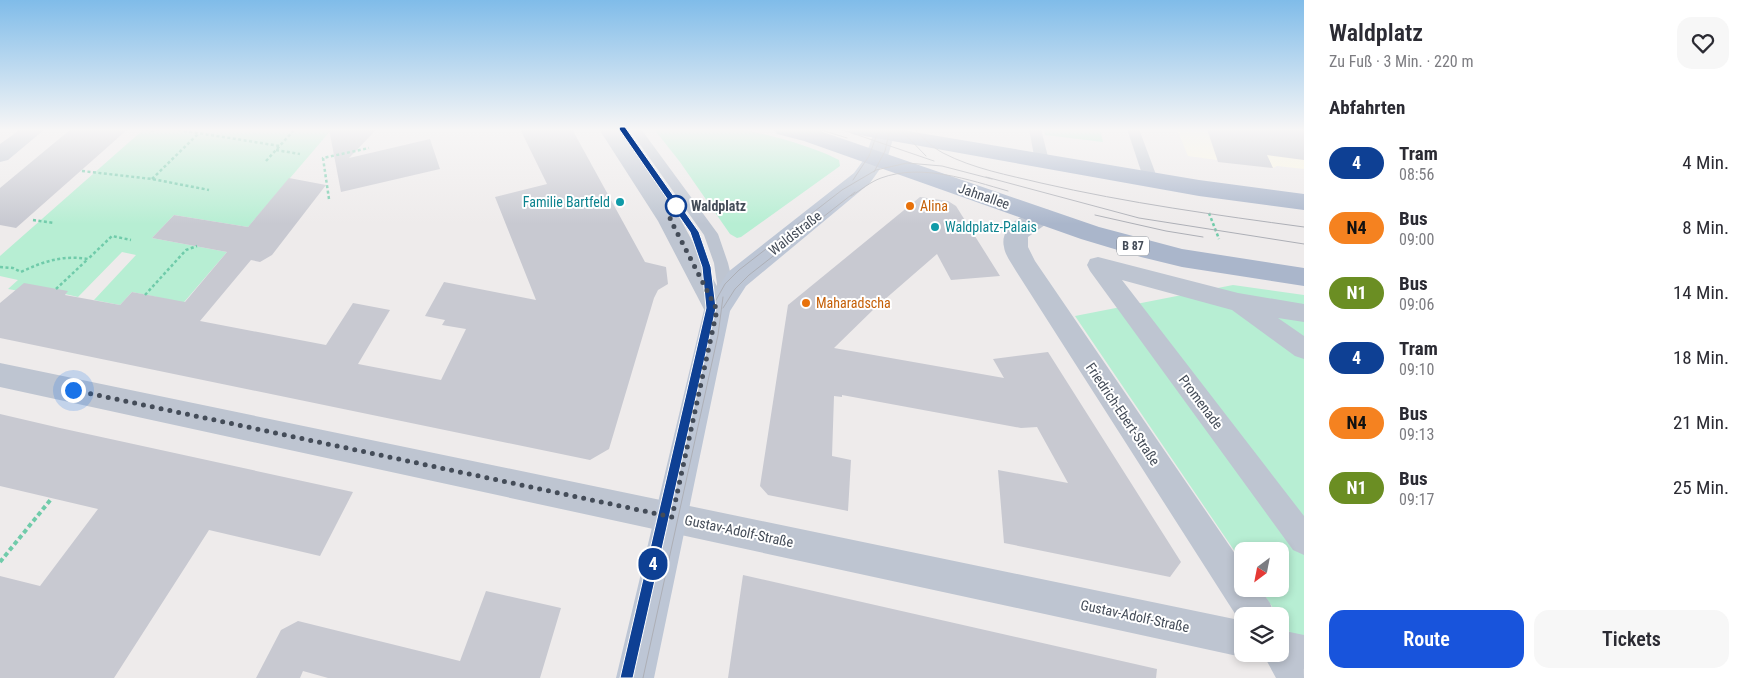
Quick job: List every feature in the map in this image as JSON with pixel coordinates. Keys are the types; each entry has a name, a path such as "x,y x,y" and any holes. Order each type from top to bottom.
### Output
{"main road":[{"name":"Waldstraße","path":"635,678 720,304 737,279 851,189 875,161"},
{"name":"Jahnallee","path":"881,161 1090,233 1182,258 1304,277"},
{"path":"1071,161 1151,180 1304,202"}],"street":[{"path":"631,161 670,219 720,304"},
{"name":"Friedrich-Ebert-Straße","path":"1041,216 1016,235 1016,248 1025,265 1251,607"},
{"name":"Promenade","path":"1238,302 1098,265 1304,540"},
{"path":"1238,302 1304,313"},
{"path":"1238,302 1304,349"},
{"name":"Gustav-Adolf-Straße","path":"0,375 1234,637"},
{"path":"1289,649 1304,652"},
{"path":"1287,662 1298,678"}],"lane":[{"path":"658,161 711,234 721,263 725,284 720,304"},
{"path":"1144,161 1151,180"}],"path":[{"path":"152,180 171,161"},
{"path":"323,161 329,198"},
{"path":"82,171 209,190"},
{"path":"1207,207 1222,247"},
{"path":"33,220 54,223"},
{"path":"56,289 112,236 131,240"},
{"path":"145,295 186,250 197,246"},
{"path":"0,266 13,268 21,272 42,261 62,256 88,259"},
{"path":"0,562 52,498"}],"shaded area":[{"path":"1221,161 1304,161 1304,169 1277,166 1273,168"}],"green space":[{"path":"108,161 305,161 248,227 174,215 152,238 227,252 173,315 157,297 132,292 120,305 94,300 136,255 122,252 78,297 65,294 67,291 37,294 8,289 18,280 0,276 0,256"},
{"name":"Waldplatz","path":"679,161 839,161 840,166 737,238 730,234"},
{"path":"1233,285 1304,295 1304,653 1289,631 1289,607 1272,607 1266,598 1289,598 1289,542 1234,542 1234,550 1075,316"}],"building":[{"path":"33,161 92,161 16,228 0,225 0,188"},
{"path":"335,161 437,161 440,169 341,192"},
{"path":"536,161 589,161 645,262 666,267 668,284 658,290 654,298 609,449 590,460 0,338 0,303 24,283 68,291 65,295 120,305 132,292 185,302 227,252 152,238 174,215 248,227 289,178 326,185 272,255 260,262 251,260 200,321 326,345 353,303 390,310 358,364 441,380 466,329 442,325 445,320 425,316 444,282 536,300 495,197 547,184"},
{"path":"1270,161 1273,168 1218,162"},
{"path":"920,197 948,201 956,206 1000,276 951,280 937,254 876,307 834,348 1004,378 993,359 1048,352 1181,562 1170,577 1004,543 998,470 1068,483 1037,427 1021,428 842,395 842,397 834,396 832,456 851,460 848,511 768,495 760,486 788,305"},
{"path":"0,414 353,492 320,556 209,530 114,678 0,678 0,576 40,586 98,509 0,486"},
{"path":"743,575 1157,669 1156,678 728,678"},
{"path":"486,591 561,608 540,678 328,678 303,671 300,678 256,678 281,630 298,621 460,661"}],"tram line":[{"path":"645,161 694,232 706,267 711,309"},
{"name":"4","path":"627,678 711,308 706,267 694,232 645,161"},
{"path":"853,180 866,161"},
{"path":"875,171 880,161"},
{"path":"960,161 1004,174 1139,203 1304,227"},
{"path":"875,171 907,163 942,166 992,179"},
{"path":"711,309 725,284 739,270 842,190 875,171"},
{"path":"851,196 881,178 913,172 961,178 1008,191"},
{"path":"986,177 1139,218 1304,244"},
{"path":"723,308 735,289 749,275 855,192"},
{"path":"1095,215 1166,231 1203,237"},
{"path":"643,678 718,335 723,297"},
{"path":"627,678 711,309"}],"place":[{"name":"Familie Bartfeld","path":"620,202"},
{"name":"Waldplatz","path":"676,206"},
{"name":"Alina","path":"910,206"},
{"name":"Waldplatz-Palais","path":"935,227"},
{"name":"Maharadscha","path":"806,303"}],"route":[{"path":"73,390 672,517 717,310 670,219 676,206"}]}
